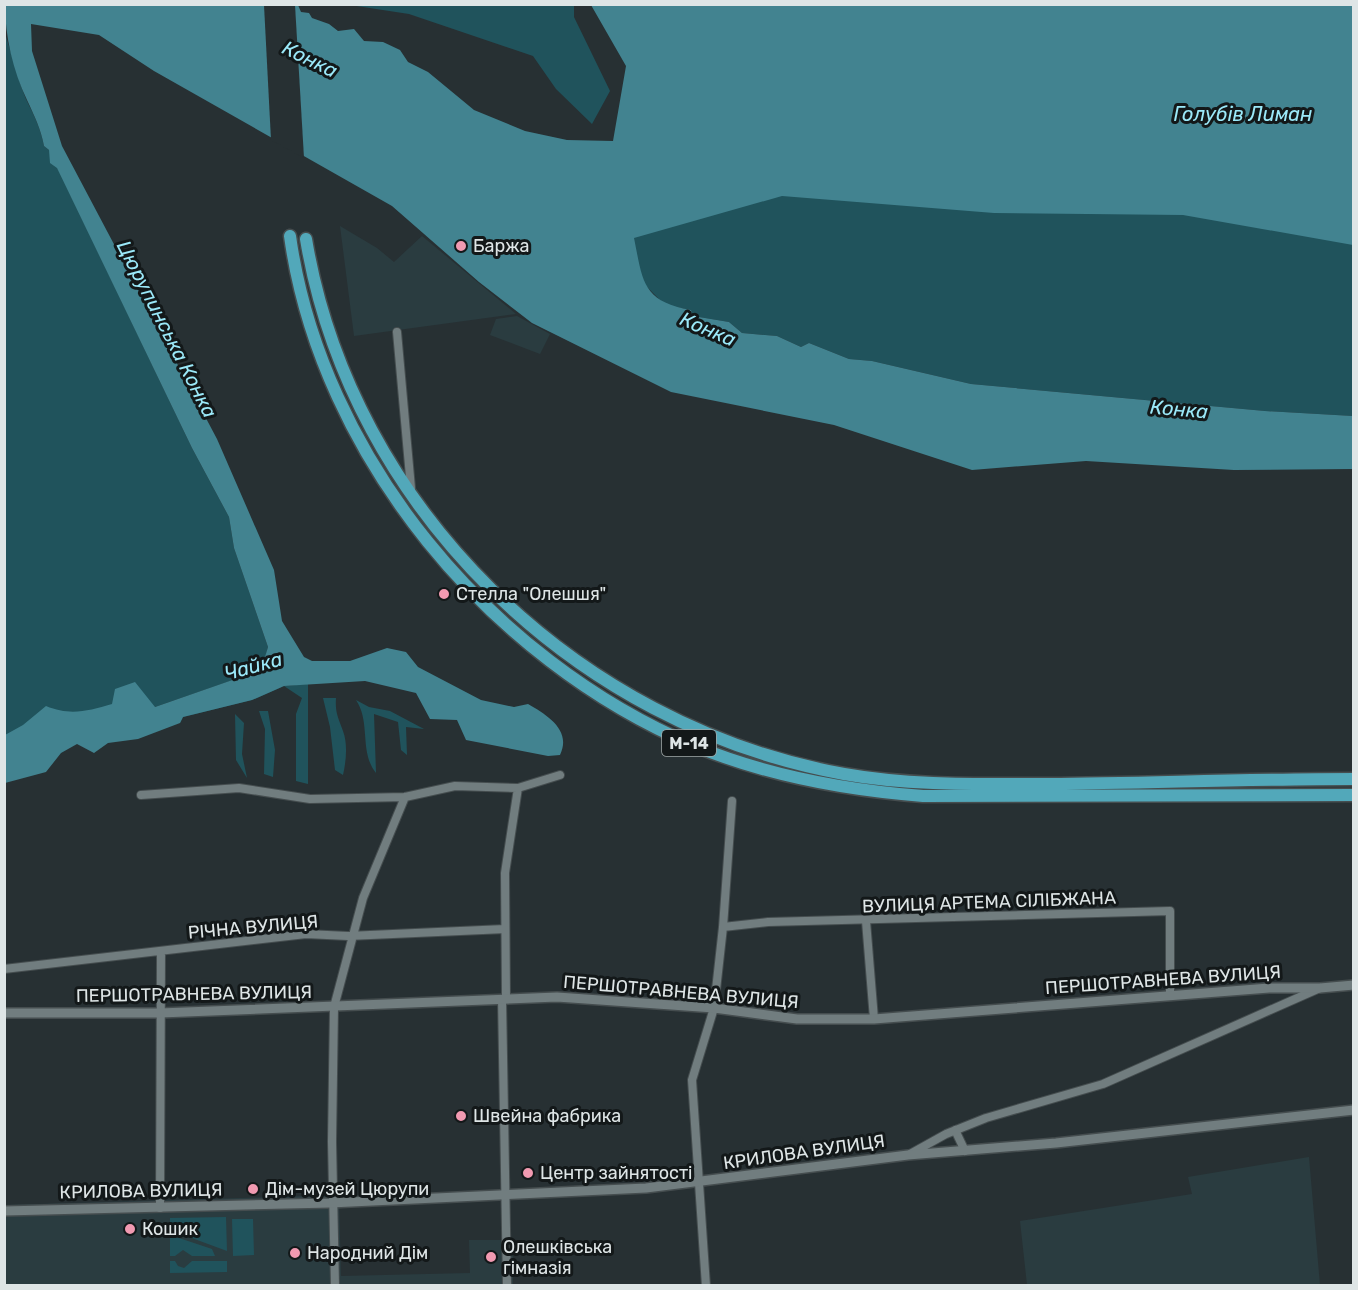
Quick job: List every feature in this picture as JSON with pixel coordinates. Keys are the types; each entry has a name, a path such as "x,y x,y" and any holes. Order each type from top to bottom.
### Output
{"highway":[{"name":"М-14","path":"290,236 301,292 322,360 370,458 407,516 428,544 477,598 523,639 576,679 637,717 695,746 778,774 873,792 923,796 1353,795"},
{"name":"М-14","path":"306,239 327,328 347,384 373,432 412,495 443,538 493,593 537,633 632,698 686,725 793,763 844,774 895,781 970,784 1353,778"}],"street":[{"path":"397,332 412,495"},
{"path":"141,795 239,788 310,799 405,797 456,786 518,788 560,775"},
{"path":"507,1286 504,999 506,873 518,788"},
{"path":"335,1286 332,1131 334,1007 351,936 363,898 405,797"},
{"path":"706,1286 697,1183 692,1080 714,1008 723,927 732,801"},
{"name":"ВУЛИЦЯ АРТЕМА СІЛІБЖАНА","path":"723,927 768,922 1170,911 1170,996"},
{"path":"866,921 874,1019"},
{"name":"РІЧНА ВУЛИЦЯ","path":"4,969 306,934 351,936 506,929"},
{"path":"160,1208 161,951"},
{"name":"ПЕРШОТРАВНЕВА ВУЛИЦЯ","path":"4,1013 160,1013 557,997 714,1008 797,1019 874,1019 1269,988 1320,988 1353,985"},
{"path":"908,1155 955,1130 986,1118 1103,1084 1320,988"},
{"name":"КРИЛОВА ВУЛИЦЯ","path":"4,1211 334,1203 697,1183 908,1155 1353,1110"},
{"path":"955,1130 964,1150"}],"shaded area":[{"path":"350,5 574,5 574,17 610,91 592,124 556,89 533,56 409,14"},
{"path":"1353,5 1353,416 1265,411 971,384 872,361 849,359 809,343 801,347 777,336 742,333 729,322 693,316 691,310 665,305 643,283 599,192"},
{"path":"4,31 44,146 49,150 192,448 229,517 234,548 268,647 262,670 155,707 4,739"},
{"path":"340,226 377,248 394,262 422,236 516,314 354,336"},
{"path":"517,316 550,334 540,354 490,335 496,319"},
{"path":"308,684 308,784 296,781 296,714 302,698 284,686"},
{"path":"284,686 252,700 183,717 180,723 169,720"},
{"path":"323,698 336,698 336,711 346,742 343,775 335,770 330,727"},
{"path":"356,700 369,707 390,711 424,729 406,727 407,755 401,750 398,722 374,714 376,773 368,756 363,718"},
{"path":"259,711 268,711 275,750 273,777 264,774 265,729"},
{"path":"235,714 244,723 242,754 247,778 236,760"},
{"path":"1309,1157 1320,1285 1027,1285 1020,1221 1192,1194 1188,1177"},
{"path":"339,1195 341,1276 470,1273 469,1240 513,1240 513,1285 5,1285 4,1205"},
{"path":"226,1217 227,1251 170,1230 170,1218"},
{"path":"232,1219 253,1219 254,1255 233,1256"},
{"path":"170,1235 212,1249 215,1256 192,1256 183,1250 175,1256 170,1256"},
{"path":"170,1261 175,1261 178,1266 184,1268 192,1261 227,1261 227,1272 170,1273"}],"water":[{"path":"5,5 298,5 301,12 309,13 312,18 329,24 338,31 354,29 364,41 383,42 400,50 408,62 428,72 474,110 525,131 567,140 613,141 626,66 591,5 1353,5 1353,245 1183,215 994,213 782,196 634,238 643,278 654,295 675,306 691,310 693,316 729,322 742,333 777,336 801,347 809,343 849,359 872,361 971,384 1265,411 1353,416 1353,469 1234,470 1086,461 972,470 834,425 671,392 532,323 479,282 392,206 154,71 99,35 31,24 32,51 62,146 217,439 274,570 282,621 304,657 312,661 350,661 387,648 406,652 418,667 481,700 514,707 528,704 535,708 556,724 563,738 563,746 560,755 548,756 466,740 457,720 430,719 416,693 365,681 284,686 252,700 183,717 180,723 138,739 108,743 94,753 77,744 61,753 46,772 5,783 5,735 23,725 46,706 71,712 103,707 112,704 115,689 135,682 155,707 261,670 268,647 234,548 229,517 192,448 57,168 50,163 49,150 44,146 14,65 6,29"}],"pier":[{"path":"264,5 295,5 304,158 271,140"}],"place":[{"name":"Баржа","path":"461,246"},
{"name":"Стелла \"Олешшя\"","path":"444,594"},
{"name":"Швейна фабрика","path":"461,1116"},
{"name":"Центр зайнятості","path":"528,1173"},
{"name":"Дім-музей Цюрупи","path":"253,1189"},
{"name":"Кошик","path":"130,1229"},
{"name":"Народний Дім","path":"295,1253"},
{"name":"Олешківська гімназія","path":"491,1257"}],"water label":[{"name":"Конка","path":"310,59"},
{"name":"Голубів Лиман","path":"1243,114"},
{"name":"Цюрупинська Конка","path":"167,329"},
{"name":"Конка","path":"708,329"},
{"name":"Конка","path":"1179,409"},
{"name":"Чайка","path":"253,666"}]}
